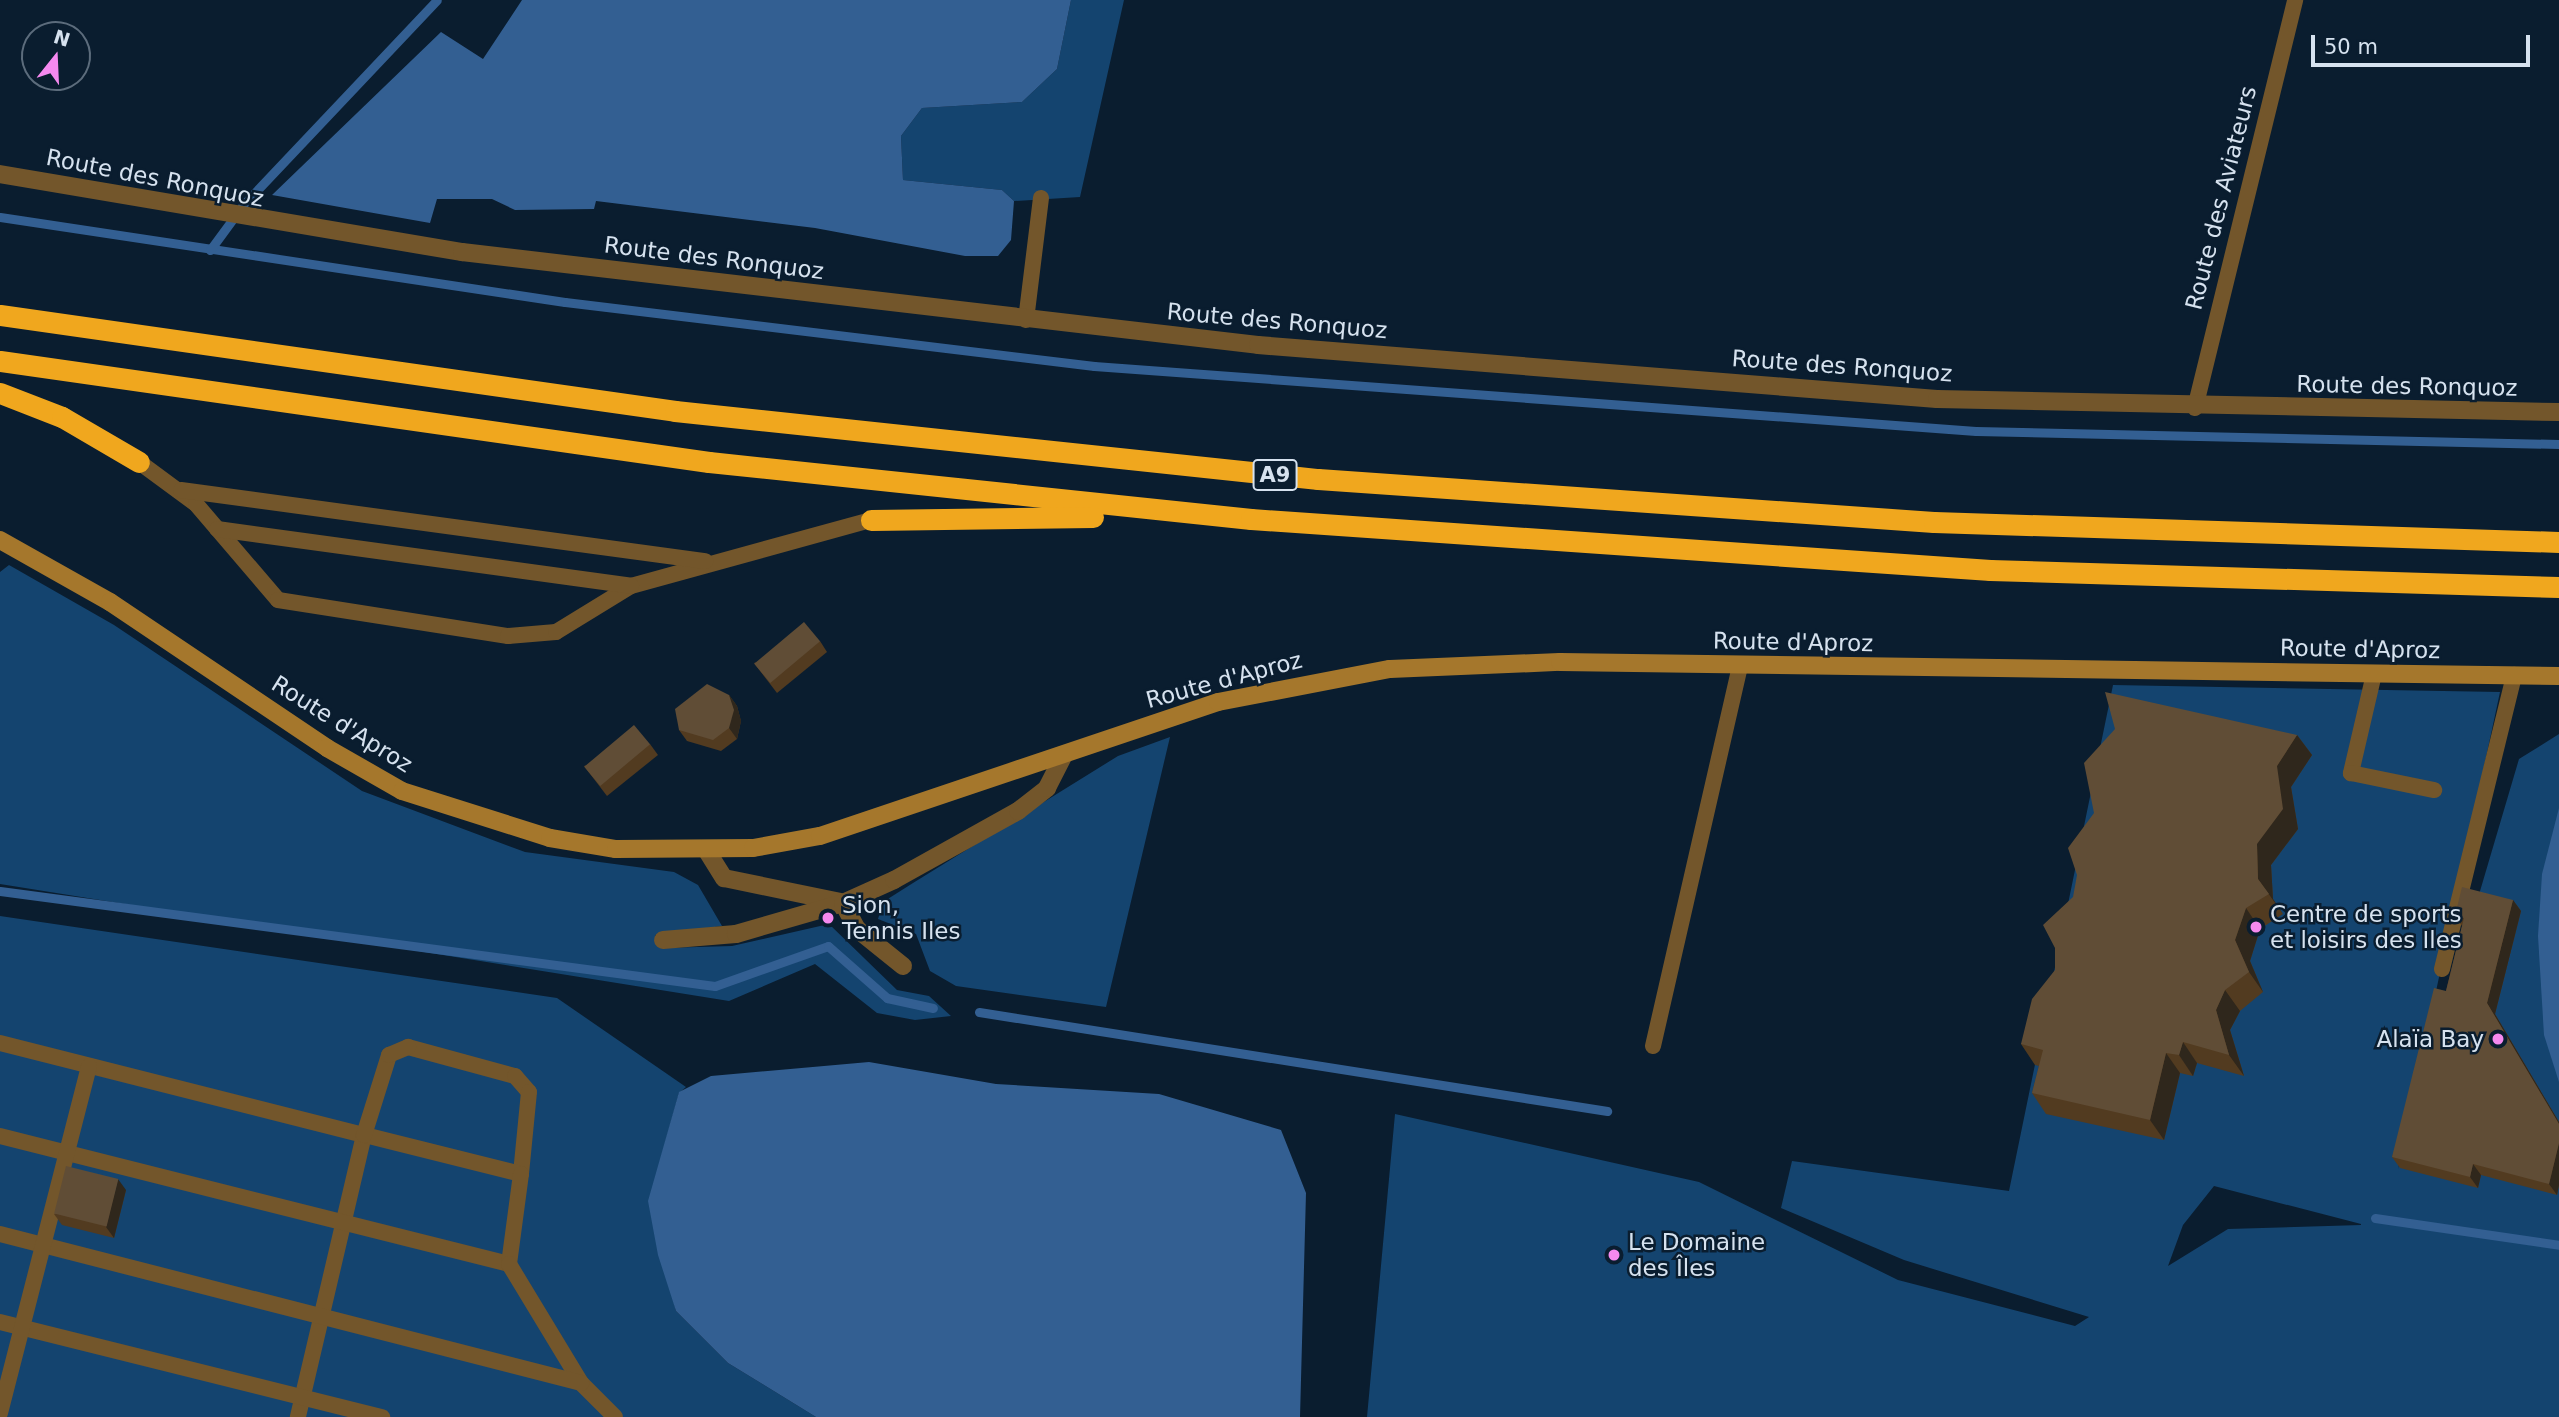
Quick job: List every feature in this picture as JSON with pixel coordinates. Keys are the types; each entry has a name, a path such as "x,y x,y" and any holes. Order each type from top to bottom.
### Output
{"highway":[{"name":"A9","path":"0,315 675,411 1318,479 1934,522 2559,542"},
{"name":"A9","path":"0,362 709,462 1251,519 1963,568 2559,587"},
{"path":"0,393 62,417 139,462"},
{"path":"871,520 936,515 1251,519"}],"street":[{"name":"Route des Ronquoz","path":"0,174 263,223 1026,320 1776,387 2195,408 2559,412"},
{"name":"Route d'Aproz","path":"0,540 99,595 327,748 402,791 550,838 616,849 707,851 820,836 1218,702 1379,670 1560,662 2559,676"},
{"path":"663,940 736,934 844,903 1018,811 1047,788 1064,755"},
{"path":"707,851 724,878 844,903"},
{"path":"844,903 857,929 903,966"}],"lane":[{"name":"Route des Aviateurs","path":"2195,408 2295,0"},
{"path":"1026,320 1041,198"},
{"path":"139,462 181,490 217,529 264,590 291,605 508,636 556,632 631,586 871,520"},
{"path":"181,490 714,562"},
{"path":"217,529 631,586"},
{"path":"1653,1046 1740,666"},
{"path":"2374,674 2351,773 2434,790"},
{"path":"2442,969 2514,675"},
{"path":"0,1042 521,1174"},
{"path":"298,1417 365,1135 389,1055 408,1046 515,1076 529,1091 509,1264 582,1383 615,1417"},
{"path":"7,1417 0,1415 89,1066"},
{"path":"0,1136 509,1264"},
{"path":"0,1234 582,1383"},
{"path":"0,1322 382,1417"}],"shaded area":[{"path":"522,0 1071,0 1057,69 1022,102 922,108 901,136 903,180 1002,190 1014,201 1011,240 998,256 965,256 815,228 596,201 594,209 515,210 492,199 437,199 430,223 272,195 441,32 483,59"},
{"path":"1071,0 1124,0 1080,197 1014,201 1002,190 903,180 901,136 922,108 1022,102 1057,69"},
{"path":"9,565 114,625 362,791 525,852 674,872 698,885 722,926 655,935 663,948 732,946 829,924 897,990 929,996 951,1016 915,1020 877,1013 815,964 729,1001 0,884 0,572"},
{"path":"2113,685 2500,692 2398,1169 2519,759 2559,734 2559,1417 1367,1417 1395,1114 1699,1182 1898,1280 2075,1326 2089,1317 1904,1260 1781,1208 1792,1161 2009,1191","holes":["2214,1186 2361,1224 2228,1229 2168,1266 2183,1225"]},
{"path":"1170,737 1106,1007 956,986 930,971 916,934 878,919 883,902 913,883 1118,756"},
{"path":"2559,808 2559,1082 2544,1035 2538,936 2542,874"},
{"path":"0,916 557,998 686,1087 679,1093 649,1201 676,1311 728,1363 816,1417 0,1417"},
{"path":"869,1062 996,1084 1159,1094 1281,1130 1306,1193 1300,1417 816,1417 728,1363 676,1311 658,1255 648,1201 679,1092 711,1076"}],"building":[{"path":"804,622 820,641 770,683 754,664"},
{"path":"707,684 729,695 734,710 729,728 713,740 679,730 675,709"},
{"path":"2105,692 2297,735 2277,766 2283,809 2257,844 2258,879 2269,894 2246,908 2235,940 2249,972 2225,990 2216,1010 2229,1055 2183,1042 2179,1055 2166,1053 2150,1120 2032,1093 2043,1050 2021,1044 2032,999 2055,970 2055,948 2043,925 2073,897 2077,875 2068,848 2094,813 2084,763 2115,729"},
{"path":"634,725 650,744 600,786 584,767"},
{"name":"Alaïa Bay","path":"2462,887 2513,900 2487,1003 2559,1124 2559,1143 2549,1184 2473,1164 2470,1177 2392,1157 2434,988 2446,991 2464,918 2455,916"},
{"path":"66,1166 118,1179 107,1227 54,1214"}],"waterway":[{"path":"210,250 243,205 437,0"},
{"path":"0,217 565,302 1094,366 1976,431 2559,444"},
{"path":"0,891 715,986 828,946 887,998 933,1008"},
{"path":"979,1012 1607,1111"},
{"path":"2375,1218 2559,1245"}],"place":[{"name":"Sion, Tennis Iles","path":"828,918"},
{"name":"Centre de sports et loisirs des Iles","path":"2256,927"},
{"name":"Alaïa Bay","path":"2498,1039"},
{"name":"Le Domaine des Îles","path":"1614,1255"}]}
